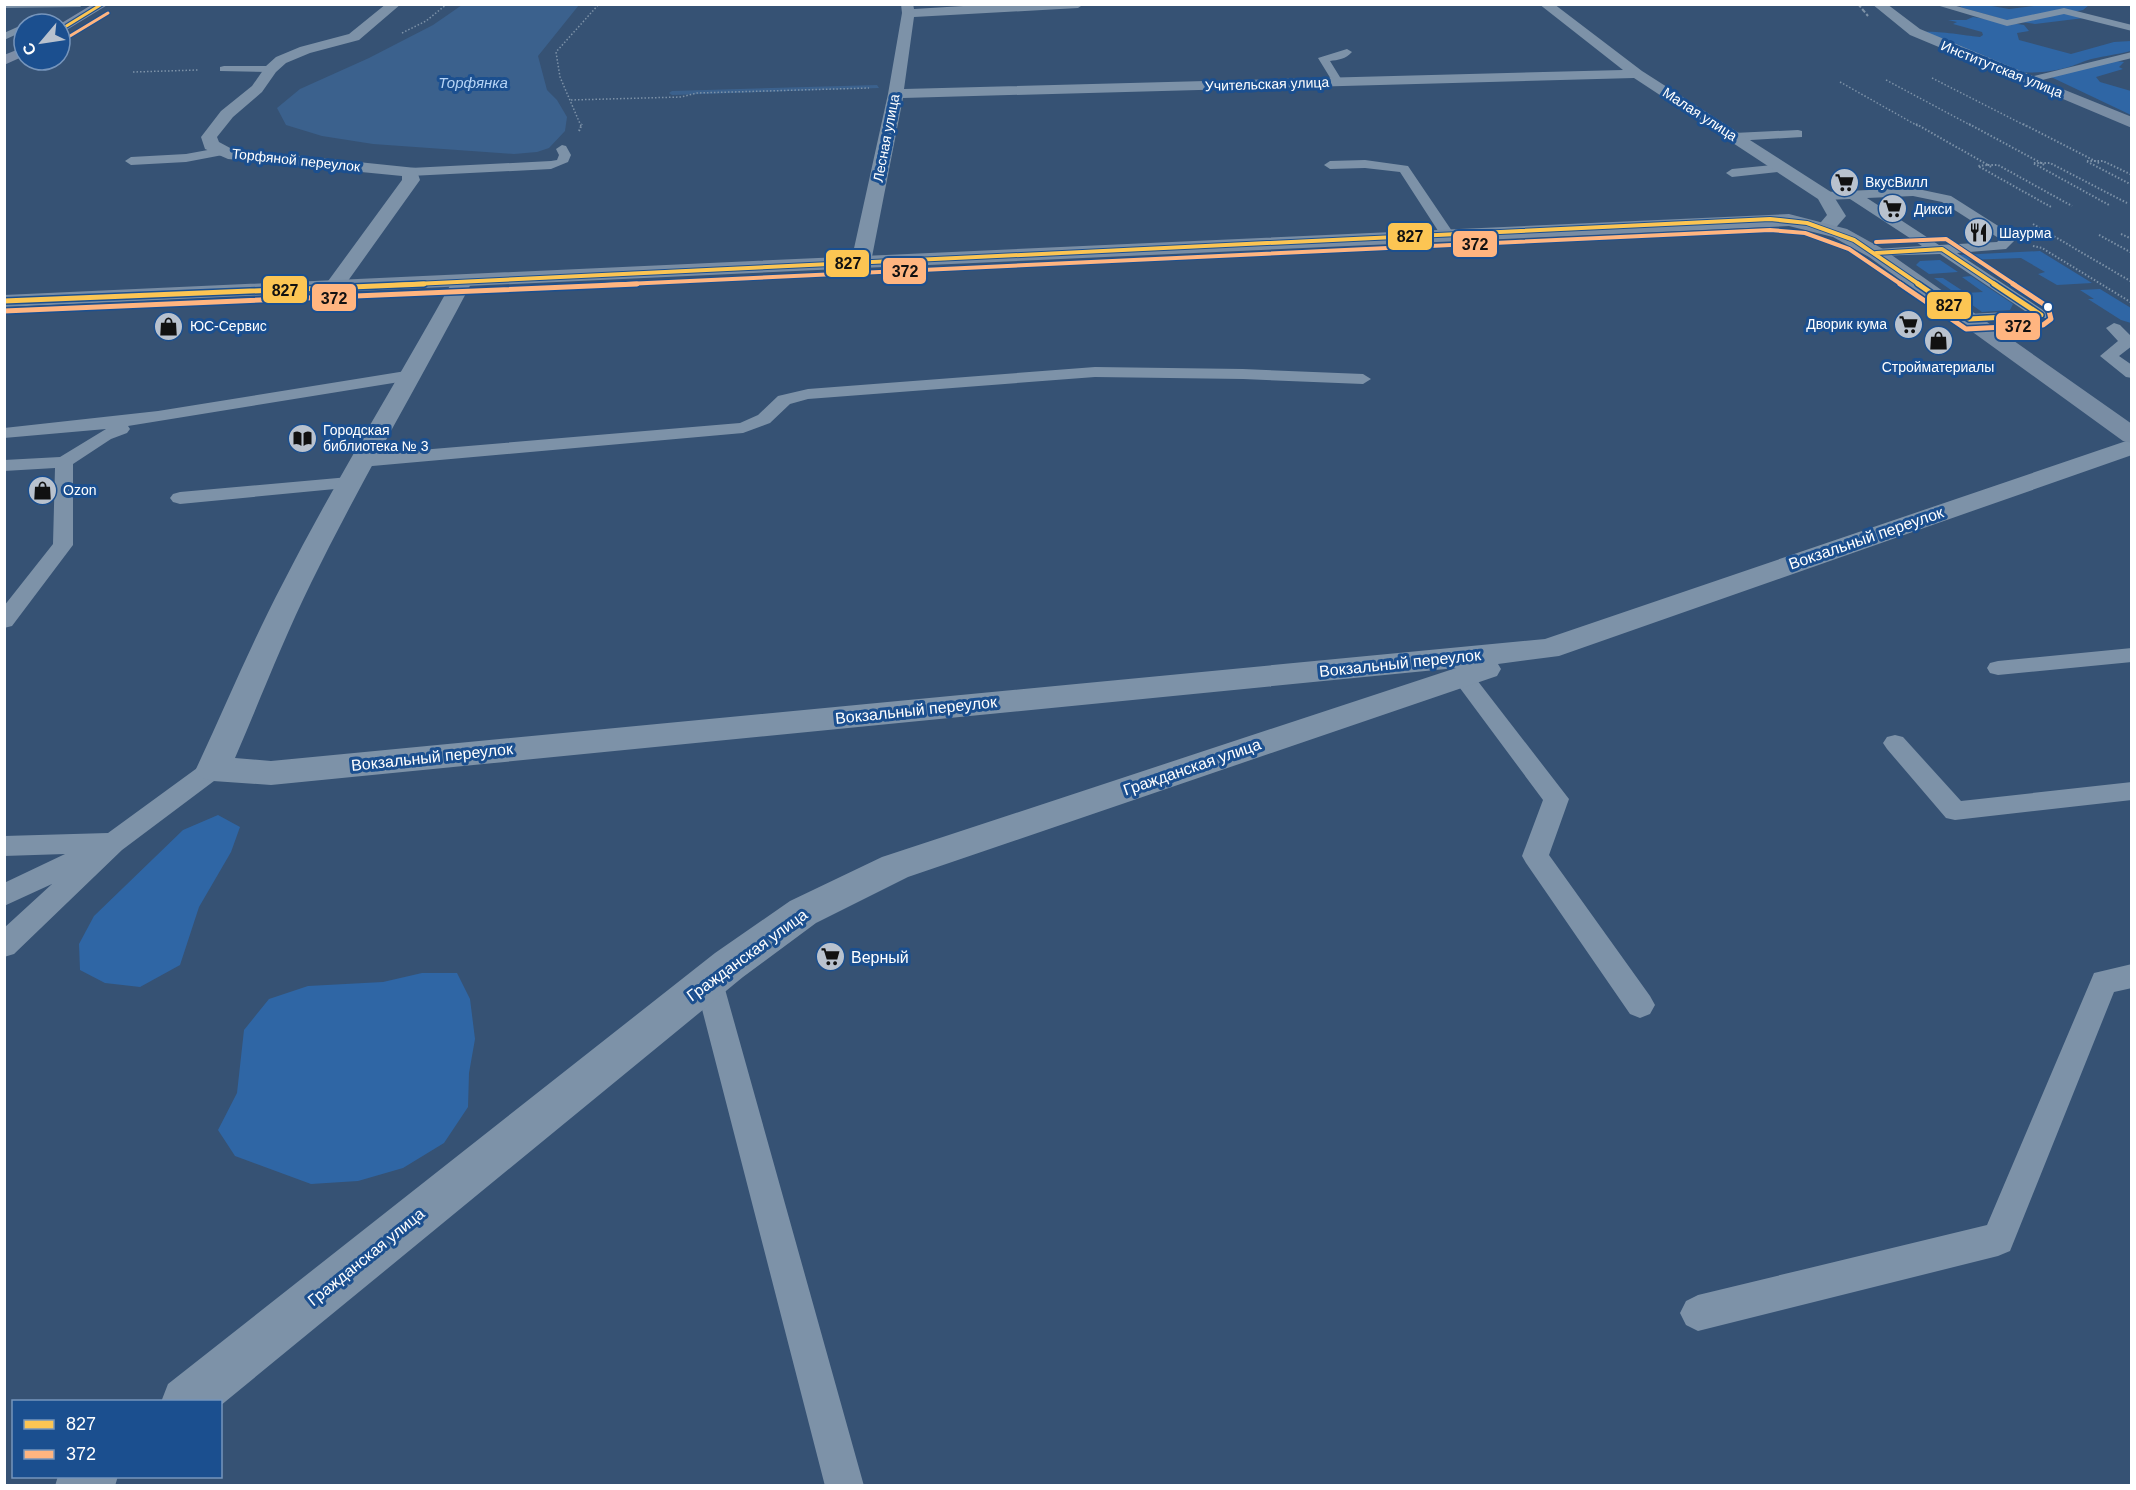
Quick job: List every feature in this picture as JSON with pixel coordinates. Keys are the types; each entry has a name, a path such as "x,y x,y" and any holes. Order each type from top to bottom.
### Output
{"main road":[{"path":"67,12 86,4"},
{"path":"72,23 103,4"},
{"path":"4,62 12,46"},
{"name":"Институтская улица","path":"2030,80 2132,123"},
{"path":"4,302 1770,219 1789,220 1825,228 1854,240 1876,253 2132,436"}],"street":[{"name":"Торфяной переулок","path":"395,4 354,37 305,50 281,60 271,69 257,89 227,114 209,137 211,145 228,154 410,172"},
{"path":"907,9 1078,4"},
{"name":"Малая улица","path":"1545,4 1637,74 1825,196"},
{"name":"Институтская улица","path":"1878,4 1915,32 2030,80"},
{"name":"Лесная улица","path":"861,262 896,91 907,9"},
{"name":"Учительская улица","path":"896,91 1637,74"},
{"path":"333,288 411,180 410,172"},
{"path":"1825,196 1837,216 1825,228"},
{"path":"213,769 296,585 355,472 412,375 462,282"},
{"name":"Вокзальный переулок","path":"213,769 283,771 1548,649 2132,446"},
{"name":"Гражданская улица","path":"187,1400 709,982 803,912 895,867 1548,649"}],"lane":[{"path":"4,5 80,4"},
{"path":"1937,4 2007,23 2064,11 2132,28"},
{"path":"1338,82 1323,57 1338,57 1347,52"},
{"path":"2030,80 2132,55"},
{"path":"224,69 271,69"},
{"path":"1734,137 1798,134"},
{"path":"410,172 551,165 562,162 565,155 562,149"},
{"path":"131,161 186,158 224,151"},
{"path":"1329,165 1365,164 1404,169 1447,234"},
{"path":"1732,173 1782,168"},
{"path":"1825,196 1913,192 1946,199 2009,239 2001,246 1876,253"},
{"path":"1853,195 2041,315 1968,319"},
{"path":"2114,328 2127,342 2108,356 2132,373"},
{"path":"180,498 355,472 743,428 764,419 784,400 808,394 1095,372 1243,374 1363,380"},
{"path":"4,433 78,428 159,417 412,375"},
{"path":"4,466 64,462 105,435 159,417"},
{"path":"4,621 63,545 64,462"},
{"path":"1998,668 2132,655"},
{"path":"1462,676 1556,799 1535,856 1640,1005"},
{"path":"1895,743 1955,811 2132,791"},
{"path":"4,946 113,843 213,769"},
{"path":"4,846 113,843"},
{"path":"4,895 113,843"},
{"path":"1698,1313 1998,1239 2104,982 2132,976"},
{"path":"709,982 845,1485"}],"path":[{"path":"562,149 576,137 582,124 560,77 556,52 599,4"},
{"path":"133,72 224,69"},
{"path":"1932,78 2099,163"},
{"path":"1886,80 2042,164"},
{"path":"1840,82 1990,166"},
{"path":"572,100 681,97 697,93 896,91"},
{"path":"2132,175 2103,161 2086,161 2132,185"},
{"path":"2109,205 2033,163 2050,163 2127,204"},
{"path":"2051,207 1978,166 1998,165 2072,206"},
{"path":"2033,224 2132,282"},
{"path":"2121,234 2132,239"},
{"path":"2099,235 2132,253"},
{"path":"2009,239 2042,248 2132,303"}],"shaded area":[{"path":"1963,4 2009,9 2042,5 2089,5 2083,10 2073,12 2084,18 2035,24 2006,20 1960,7"},
{"path":"1973,17 2024,25 2029,31 2017,33 2019,40 2071,54 2114,42 2131,41 2131,51 2090,59 2053,71 2020,72 1920,33 1940,32 1980,37 1983,35 1982,32 1953,24 1957,22 1948,20 1966,20"},
{"path":"2115,61 2124,62 2119,67 2123,69 2096,77 2100,82 2131,91 2131,115 2051,77"},
{"path":"2040,251 2092,283 2057,285 2038,274 2045,272 2021,258 1966,260 1959,255"},
{"path":"1940,260 1958,272 1929,274 1916,265 1920,261"},
{"path":"1971,276 2013,304 2010,310 1982,312 1934,278 1943,278 1966,293 1983,292 1962,277"},
{"path":"2100,289 2131,308 2131,323 2121,320 2088,299 2094,299 2080,290"},
{"path":"218,815 240,827 231,852 199,907 180,965 140,987 105,983 80,970 79,944 94,916 183,830"},
{"path":"422,973 457,973 470,999 475,1039 469,1073 468,1107 444,1143 403,1168 358,1181 311,1184 235,1156 218,1130 237,1093 244,1030 269,999 308,986 383,982"}],"water":[{"name":"Торфянка","path":"462,5 579,5 538,56 547,90 557,100 567,117 565,131 549,148 537,152 514,154 373,144 322,136 286,125 277,108 300,89 369,58 433,25"}],"waterway":[{"path":"672,93 877,87"}],"railway":[{"path":"1858,4 1868,16"}],"transit line":[{"name":"827","path":"72,23 102,4"},
{"name":"372","path":"72,35 108,13"},
{"name":"827","path":"4,301 379,286 1770,219 1807,223 1854,240 1969,319 2041,315 1942,249 1876,253"},
{"name":"372","path":"4,311 380,296 1770,230 1805,233 1849,249 1966,329 2043,325 2051,319 2048,307 1946,239 1876,242"}],"place":[{"name":"ВкусВилл","path":"1844,182"},
{"name":"Дикси","path":"1893,209"},
{"name":"Шаурма","path":"1978,233"},
{"name":"Дворик кума","path":"1908,324"},
{"name":"ЮС-Сервис","path":"169,326"},
{"name":"Стройматериалы","path":"1938,340"},
{"name":"Городская библиотека № 3","path":"302,438"},
{"name":"Ozon","path":"42,490"},
{"name":"Верный","path":"830,957"}]}
